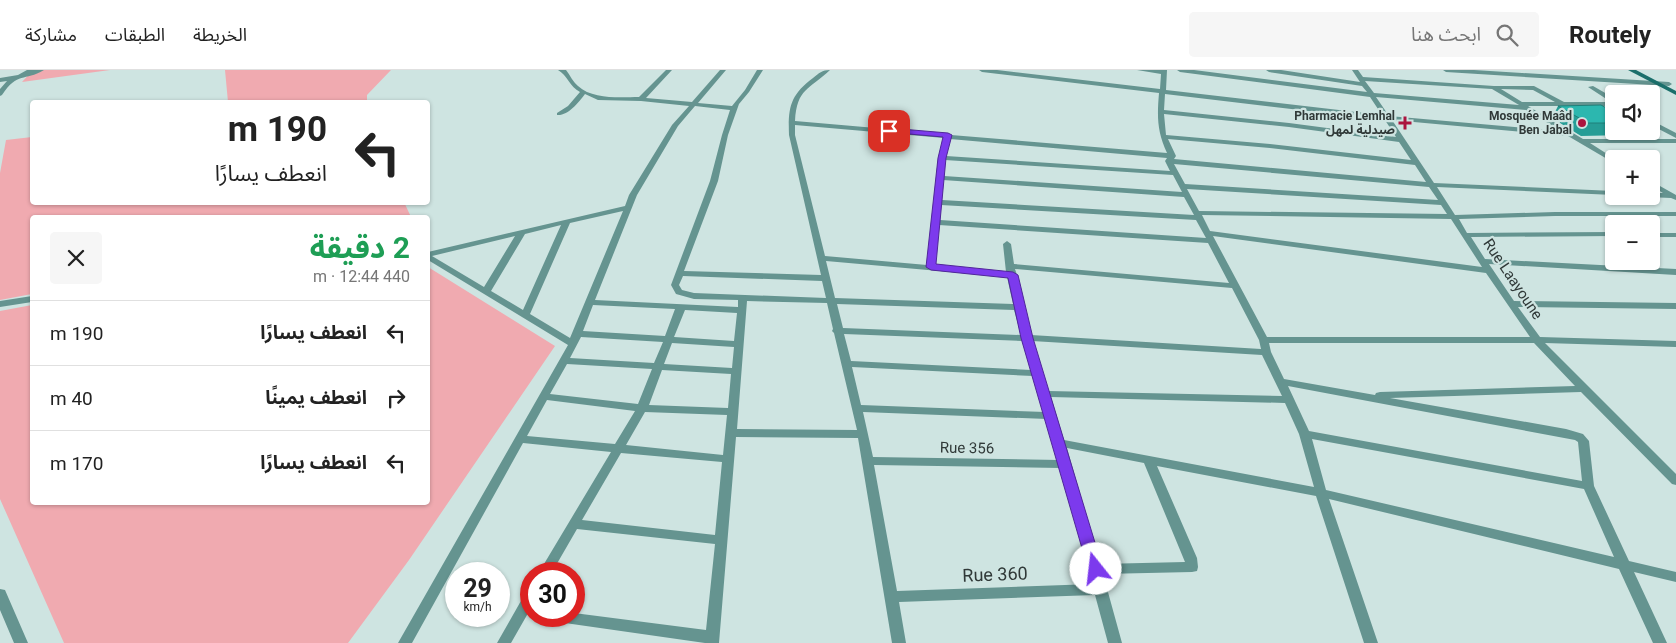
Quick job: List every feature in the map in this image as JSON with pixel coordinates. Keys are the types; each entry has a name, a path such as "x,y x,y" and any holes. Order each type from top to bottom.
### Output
{"main road":[{"path":"1631,70 1676,93"},
{"path":"1642,70 1676,87"}],"street":[{"path":"0,80 41,70"},
{"path":"561,70 564,71 576,88 608,100 641,99 734,108"},
{"path":"641,99 669,70"},
{"path":"405,643 572,344 626,208 676,125 723,70"},
{"path":"760,70 734,108 714,181 675,285 679,292 685,295 743,298 1019,307"},
{"path":"827,70 798,92 794,100 791,123 792,135 837,331 863,434 899,643"},
{"path":"987,70 1387,118 1569,134"},
{"path":"1140,70 1164,71 1160,112 1163,137 1174,173 1188,195 1235,286 1305,434 1321,493 1371,643"},
{"path":"1180,70 1372,95 1524,106 1605,102"},
{"path":"1269,70 1362,81 1493,88 1534,88 1563,104"},
{"name":"Rue Laayoune","path":"1354,70 1511,304 1538,340 1676,481"},
{"path":"1446,70 1669,84"},
{"path":"1488,73 1493,88 1605,155"},
{"path":"0,94 7,83 18,76"},
{"path":"1591,87 1605,96"},
{"path":"559,114 570,107 584,92"},
{"path":"1160,112 1289,125 1402,140"},
{"path":"791,123 948,135 1432,185 1605,193"},
{"path":"1660,127 1676,136"},
{"path":"931,267 942,158 948,135"},
{"path":"1163,137 1270,146 1418,163"},
{"path":"1581,141 1676,141"},
{"path":"942,158 1174,173"},
{"path":"940,178 1188,195"},
{"path":"1183,186 1445,203"},
{"path":"1660,188 1674,197"},
{"path":"1660,196 1674,197"},
{"path":"937,202 1198,216 1454,217 1555,214 1676,214"},
{"path":"430,255 626,208"},
{"path":"525,315 567,222"},
{"path":"936,222 1210,237 1490,271"},
{"path":"486,292 522,232"},
{"path":"1466,236 1605,234"},
{"path":"1660,235 1676,235"},
{"path":"1007,244 1027,338 1060,443 1115,643"},
{"path":"430,256 572,344"},
{"path":"820,258 931,267 1011,270 1235,286"},
{"path":"1483,261 1676,272"},
{"path":"679,272 825,278"},
{"path":"585,621 713,640 743,298"},
{"path":"0,304 30,299"},
{"path":"589,302 742,310"},
{"path":"1511,304 1676,306"},
{"path":"551,562 642,408 681,307"},
{"path":"837,331 1265,346 1538,340 1676,344"},
{"path":"577,334 739,344"},
{"path":"563,361 737,371"},
{"path":"846,364 1038,373"},
{"path":"1281,382 1574,434 1583,441 1588,486 1660,643"},
{"path":"1360,396 1584,389"},
{"path":"1044,394 1289,400"},
{"path":"543,396 642,408 733,412"},
{"path":"857,408 1051,416"},
{"path":"731,433 863,434"},
{"path":"1305,434 1588,486"},
{"path":"519,440 729,459"},
{"path":"1060,443 1321,493 1676,577"},
{"name":"Rue 356","path":"867,461 1066,464"},
{"path":"1096,569 1192,567 1191,558 1149,461"},
{"path":"573,524 722,540"},
{"name":"Rue 360","path":"891,597 1100,589"},
{"path":"0,594 21,643"},
{"path":"504,643 520,621"}],"shaded area":[{"path":"33,70 110,70 22,82"},
{"path":"225,70 391,70 367,95 367,100 228,100"},
{"path":"30,137 30,205 405,205 410,215 30,215 30,294 0,300 0,173 6,140"},
{"path":"430,268 555,346 409,560 348,643 64,643 0,499 0,311 30,305 30,505 430,505"}],"building":[{"path":"1601,105 1605,107 1605,123 1588,123 1558,106"}],"place":[{"name":"Pharmacie Lemhal صيدلية لمهل","path":"1405,123"},
{"name":"Mosquée Maâd Ben Jabal","path":"1582,123"}],"route":[{"path":"889,131 948,135 942,158 931,267 1013,275 1027,338 1060,443 1096,569"}]}
